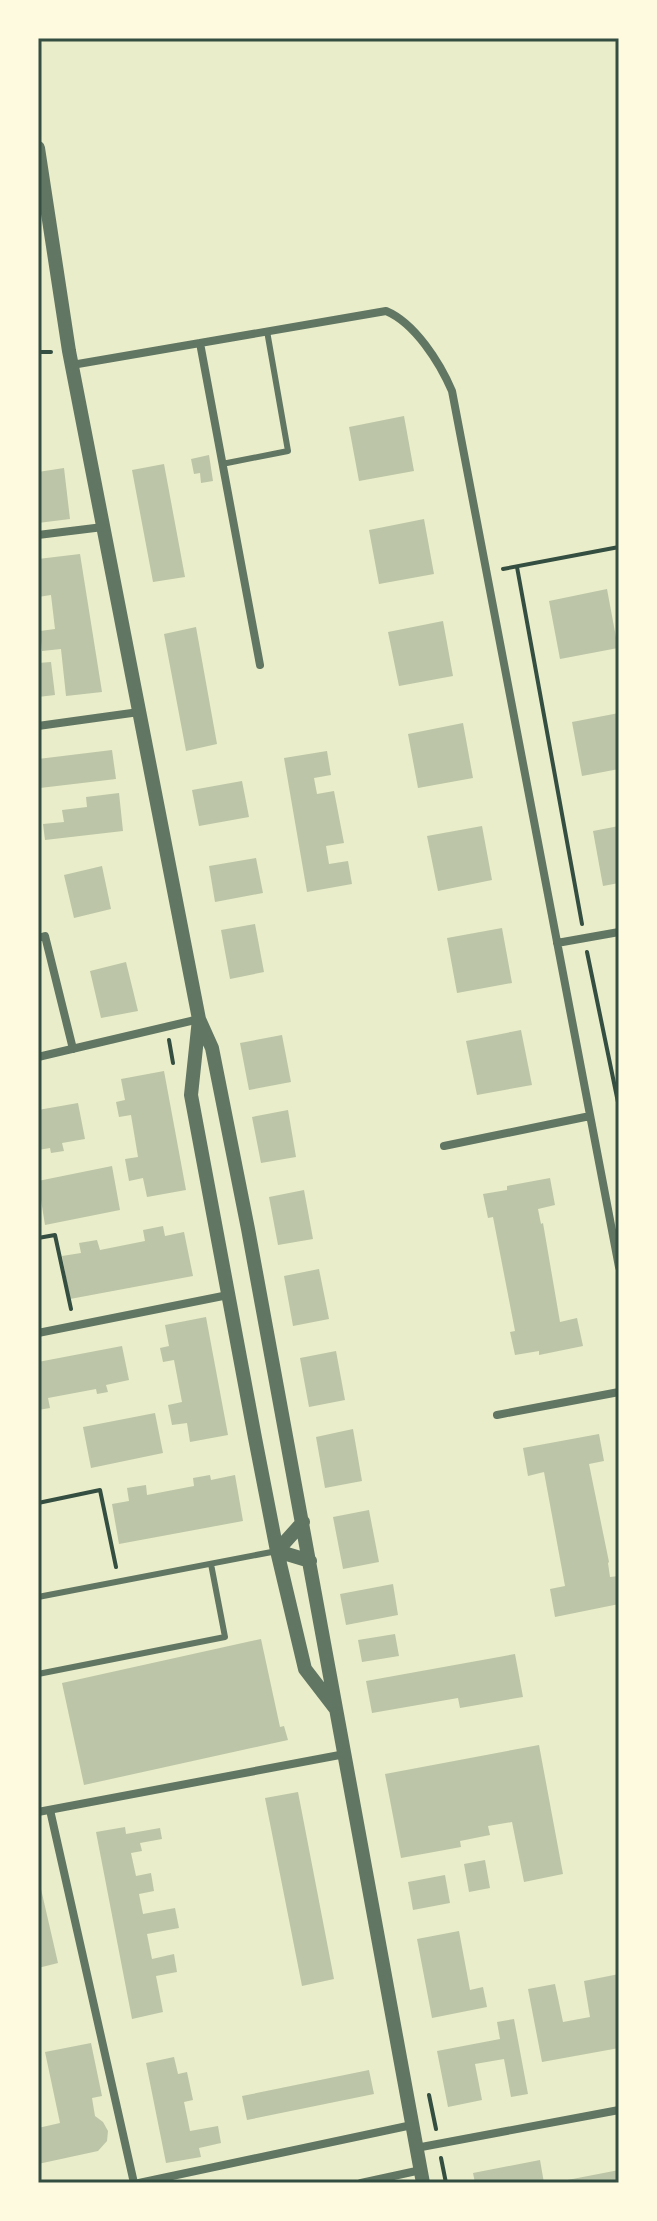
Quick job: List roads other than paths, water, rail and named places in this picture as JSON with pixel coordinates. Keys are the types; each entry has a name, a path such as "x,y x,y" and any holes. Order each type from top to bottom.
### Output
{"street":[{"path":"38,148 72,365 199,1019 212,1048 303,1522 422,2177 361,2183"},
{"path":"72,365 378,311 392,314 412,329 443,372 452,391 619,1267"},
{"path":"200,343 260,665"},
{"path":"38,535 103,527"},
{"path":"38,726 139,712"},
{"path":"557,943 619,932"},
{"path":"38,938 45,936 73,1049"},
{"path":"38,1057 199,1019"},
{"path":"199,1019 191,1095 277,1551 305,1669 337,1710"},
{"path":"444,1146 590,1116"},
{"path":"38,1333 228,1295"},
{"path":"497,1415 619,1392"},
{"path":"277,1551 303,1522"},
{"path":"277,1551 310,1561"},
{"path":"38,1812 345,1754"},
{"path":"50,1810 136,2183 412,2125"},
{"path":"416,2148 619,2110"}],"lane":[{"path":"222,464 288,451 267,331"},
{"path":"38,1597 277,1551"},
{"path":"38,1674 225,1637 211,1564"}]}
